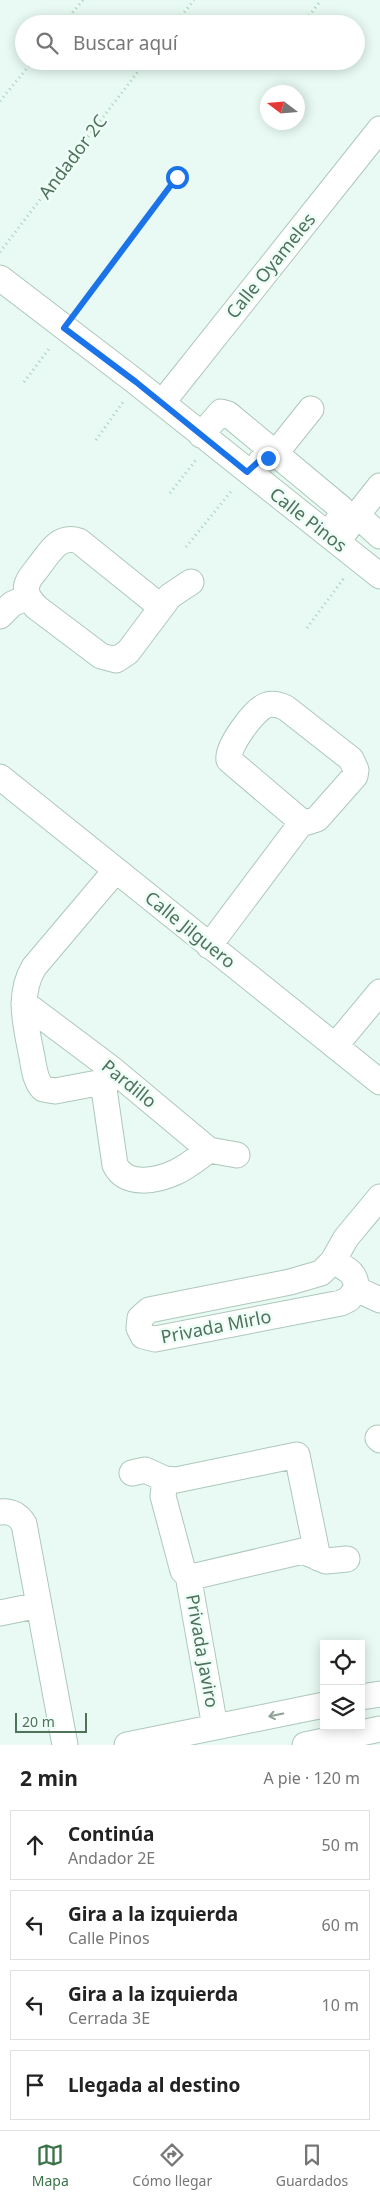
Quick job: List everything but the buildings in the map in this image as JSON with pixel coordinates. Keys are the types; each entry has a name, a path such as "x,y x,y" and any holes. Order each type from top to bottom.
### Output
{"street":[{"name":"Calle Oyameles","path":"162,402 380,129"},
{"name":"Calle Pinos","path":"0,278 162,402 247,472 374,570"},
{"path":"247,472 258,462 274,454 311,410"},
{"path":"206,439 216,416 224,412 341,508 342,512 333,539"},
{"path":"333,539 357,516 380,486"},
{"path":"357,516 380,536"},
{"path":"161,607 79,541 71,539 60,542 52,549 28,581 26,590 28,597 36,607 101,656 116,660 128,652 170,596 191,582"},
{"path":"0,616 12,604 28,597"},
{"path":"272,704 286,708 351,759 356,770 352,781 317,819 302,822 229,760 228,755 231,744 265,705 272,704"},
{"name":"Calle Jilguero","path":"0,777 380,1082"},
{"path":"209,946 302,822"},
{"path":"116,870 34,966 29,976 24,1002 24,1021 39,1084 43,1088 55,1091 108,1076 115,1165 119,1173 125,1178 140,1180 170,1174 209,1150"},
{"path":"336,1046 380,992"},
{"name":"Pardillo","path":"24,1002 108,1076 209,1150 237,1155"},
{"name":"Privada Mirlo","path":"356,1289 350,1299 341,1303 155,1339 143,1336 139,1328 140,1318 148,1310 308,1278 321,1273 333,1261 346,1238 380,1197"},
{"path":"333,1261 352,1272 355,1277 356,1289 380,1300"},
{"path":"132,1473 145,1470 166,1479 176,1480 297,1455 318,1558"},
{"name":"Privada Javiro","path":"166,1479 163,1496 182,1570 188,1575 196,1576 304,1552 326,1561 347,1559"},
{"path":"0,1512 15,1514 24,1524 65,1745"},
{"name":"Privada Javiro","path":"188,1575 215,1727"},
{"path":"0,1613 39,1605"},
{"path":"365,1696 380,1694"},
{"path":"127,1745 320,1706"},
{"path":"306,1745 380,1729"}],"path":[{"path":"70,15 83,0"},
{"path":"182,15 194,0"},
{"path":"310,15 321,0"},
{"path":"0,101 26,70"},
{"name":"Andador 2C","path":"0,252 139,70"},
{"path":"24,382 177,177"},
{"path":"96,440 136,382"},
{"path":"170,493 206,439"},
{"path":"186,547 247,472"},
{"path":"307,628 374,570"}],"route":[{"path":"177,177 64,328 136,382 247,472 258,462 268,458"}]}
